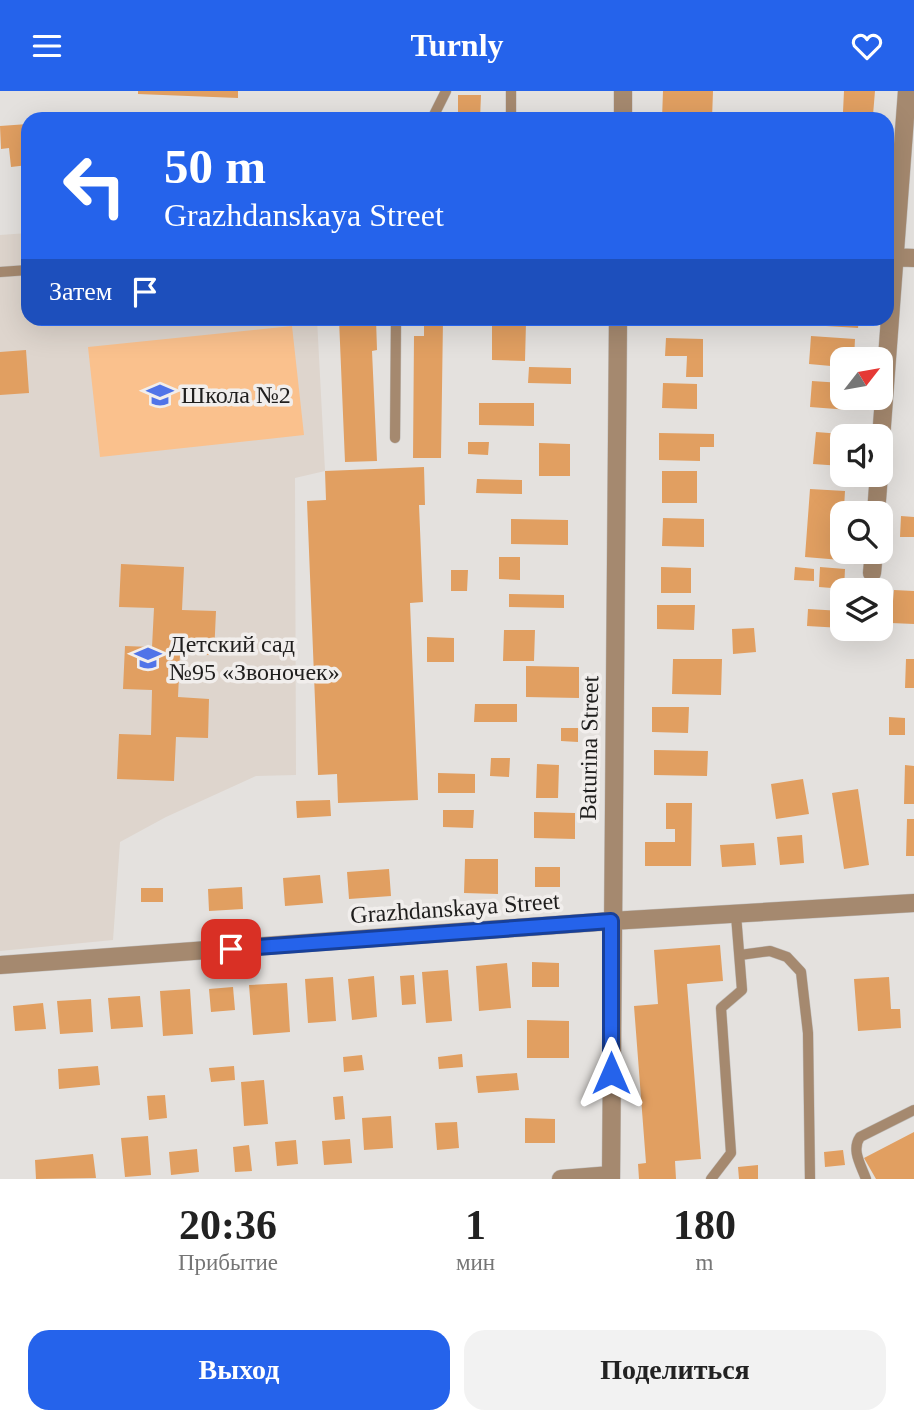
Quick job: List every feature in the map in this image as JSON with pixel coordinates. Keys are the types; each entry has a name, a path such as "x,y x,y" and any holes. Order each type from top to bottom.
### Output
{"street":[{"path":"622,112 623,91"},
{"path":"894,218 907,91"},
{"path":"894,257 914,258"},
{"name":"Baturina Street","path":"611,1177 618,326"},
{"path":"881,424 886,326"},
{"path":"872,573 873,564"},
{"name":"Grazhdanskaya Street","path":"0,965 611,921 914,903"},
{"path":"561,1179 611,1177"}],"lane":[{"path":"436,112 446,91"},
{"path":"511,91 511,112"},
{"path":"0,272 21,270"},
{"path":"395,438 396,326"},
{"path":"711,1179 732,1153 721,1008 742,990 736,915"},
{"path":"740,955 770,951 787,957 801,972 808,1033 810,1179"},
{"path":"866,1179 855,1148 860,1137 914,1111"}],"shaded area":[{"name":"Детский сад №95 «Звоночек»","path":"21,234 21,326 317,326 325,471 295,478 296,775 256,776 166,817 120,842 113,940 0,951 0,235"},
{"path":"292,326 304,435 100,457 88,347"}],"building":[{"path":"138,91 238,91 238,98 138,94"},
{"path":"663,91 713,91 712,112 662,112"},
{"path":"844,91 875,91 873,112 843,112"},
{"path":"458,95 481,95 480,112 458,112"},
{"path":"21,124 21,166 11,167 9,148 1,149 0,126"},
{"path":"339,326 376,326 377,350 372,351 377,461 345,462"},
{"path":"424,326 443,326 441,458 413,458 414,336 424,336"},
{"path":"492,326 526,326 525,361 492,360"},
{"path":"826,326 858,326 858,328"},
{"path":"811,336 855,339 855,347 830,347 830,366 809,364"},
{"path":"666,338 703,339 703,377 686,377 687,356 665,356"},
{"path":"26,350 29,393 0,395 0,352"},
{"path":"529,367 571,368 571,384 528,383"},
{"path":"812,381 830,382 830,409 810,407"},
{"path":"663,383 697,384 697,409 662,408"},
{"path":"479,403 534,403 534,426 479,425"},
{"path":"816,432 830,433 830,465 813,464"},
{"path":"659,433 714,434 714,447 700,447 700,461 659,460"},
{"path":"468,442 489,442 488,455 468,454"},
{"path":"539,443 570,444 570,476 539,476"},
{"path":"424,467 425,505 419,505 423,602 410,603 418,800 338,803 337,774 318,775 307,501 326,500 325,471"},
{"path":"662,471 697,471 697,503 662,503"},
{"path":"477,479 522,480 522,494 476,493"},
{"path":"810,489 845,491 844,501 830,501 830,559 805,557"},
{"path":"901,516 914,517 914,537 900,537"},
{"path":"663,518 704,519 704,547 662,546"},
{"path":"511,519 568,520 568,545 511,544"},
{"path":"499,557 520,557 520,580 499,579"},
{"path":"121,564 184,567 182,610 216,611 214,655 180,654 178,697 209,699 208,738 176,737 174,781 117,779 119,734 151,735 152,690 123,689 125,646 152,647 154,608 119,607"},
{"path":"661,567 691,568 691,593 661,593"},
{"path":"795,567 814,569 814,581 794,580"},
{"path":"820,567 845,569 845,578 830,578 830,588 819,587"},
{"path":"451,570 468,570 467,591 451,591"},
{"path":"894,590 914,591 914,624 893,623"},
{"path":"509,594 564,595 564,608 509,607"},
{"path":"657,605 695,605 694,630 657,629"},
{"path":"808,609 830,610 830,627 807,626"},
{"path":"754,628 756,652 733,654 732,629"},
{"path":"504,630 535,630 534,661 503,661"},
{"path":"427,637 454,638 454,662 427,662"},
{"path":"673,659 722,659 721,695 672,694"},
{"path":"906,659 914,659 914,688 905,688"},
{"path":"526,666 579,667 579,698 526,697"},
{"path":"475,704 517,704 517,722 474,722"},
{"path":"652,707 689,707 688,733 652,732"},
{"path":"889,717 905,718 905,735 889,735"},
{"path":"561,728 578,728 578,742 561,741"},
{"path":"654,750 708,751 707,776 654,775"},
{"path":"491,758 510,758 509,777 490,776"},
{"path":"537,764 559,765 558,798 536,798"},
{"path":"905,765 914,766 914,804 904,804"},
{"path":"438,773 475,774 475,793 438,793"},
{"path":"803,779 809,814 776,819 771,784"},
{"path":"858,789 869,865 844,869 832,793"},
{"path":"330,800 331,816 297,818 296,801"},
{"path":"666,803 692,803 691,866 645,866 645,842 675,842 675,829 666,829"},
{"path":"443,810 474,810 473,828 443,827"},
{"path":"534,812 575,813 575,839 534,838"},
{"path":"907,819 914,819 914,856 906,856"},
{"path":"802,835 804,863 780,865 777,837"},
{"path":"754,843 756,865 722,867 720,845"},
{"path":"465,859 498,859 498,894 464,893"},
{"path":"535,867 560,867 560,887 535,887"},
{"path":"389,869 391,896 349,899 347,872"},
{"path":"320,875 323,903 285,906 283,878"},
{"path":"242,887 243,909 209,911 208,889"},
{"path":"141,888 163,888 163,902 141,902"},
{"path":"720,945 723,981 687,984 701,1159 675,1161 676,1179 639,1179 638,1164 646,1163 634,1006 658,1004 654,950"},
{"path":"532,962 559,963 559,987 532,987"},
{"path":"507,963 511,1008 479,1011 476,966"},
{"path":"448,970 452,1021 426,1023 422,972"},
{"path":"414,975 416,1004 402,1005 400,976"},
{"path":"374,976 377,1017 352,1020 348,979"},
{"path":"333,977 336,1021 308,1023 305,979"},
{"path":"889,977 891,1009 900,1009 901,1028 858,1031 854,979"},
{"path":"287,983 290,1032 253,1035 249,985"},
{"path":"233,987 235,1010 211,1012 209,989"},
{"path":"190,989 193,1034 163,1036 160,991"},
{"path":"140,996 143,1027 111,1029 108,998"},
{"path":"91,999 93,1032 60,1034 57,1001"},
{"path":"43,1003 46,1029 15,1031 13,1006"},
{"path":"527,1020 569,1021 569,1058 527,1058"},
{"path":"462,1054 463,1067 439,1069 438,1057"},
{"path":"362,1055 364,1070 344,1072 343,1057"},
{"path":"98,1066 100,1085 59,1089 58,1069"},
{"path":"234,1066 235,1080 211,1082 209,1068"},
{"path":"517,1073 519,1090 478,1093 476,1076"},
{"path":"264,1080 268,1124 244,1126 241,1082"},
{"path":"165,1095 167,1118 149,1120 147,1096"},
{"path":"343,1096 345,1119 335,1120 333,1097"},
{"path":"391,1116 393,1148 364,1150 362,1118"},
{"path":"525,1118 555,1119 555,1143 525,1143"},
{"path":"457,1122 459,1148 437,1150 435,1123"},
{"path":"914,1132 914,1179 876,1179 864,1158"},
{"path":"148,1136 151,1175 125,1177 121,1138"},
{"path":"350,1139 352,1163 324,1165 322,1141"},
{"path":"296,1140 298,1164 277,1166 275,1142"},
{"path":"249,1145 252,1171 235,1172 233,1147"},
{"path":"197,1149 199,1172 171,1175 169,1152"},
{"path":"843,1150 845,1165 825,1167 824,1152"},
{"path":"93,1154 96,1178 36,1179 35,1160"},
{"path":"758,1165 758,1179 739,1179 738,1167"}],"place":[{"name":"Школа №2","path":"160,395"},
{"name":"Детский сад №95 «Звоночек»","path":"148,658"}],"route":[{"path":"231,949 611,921 611,1073"}]}
